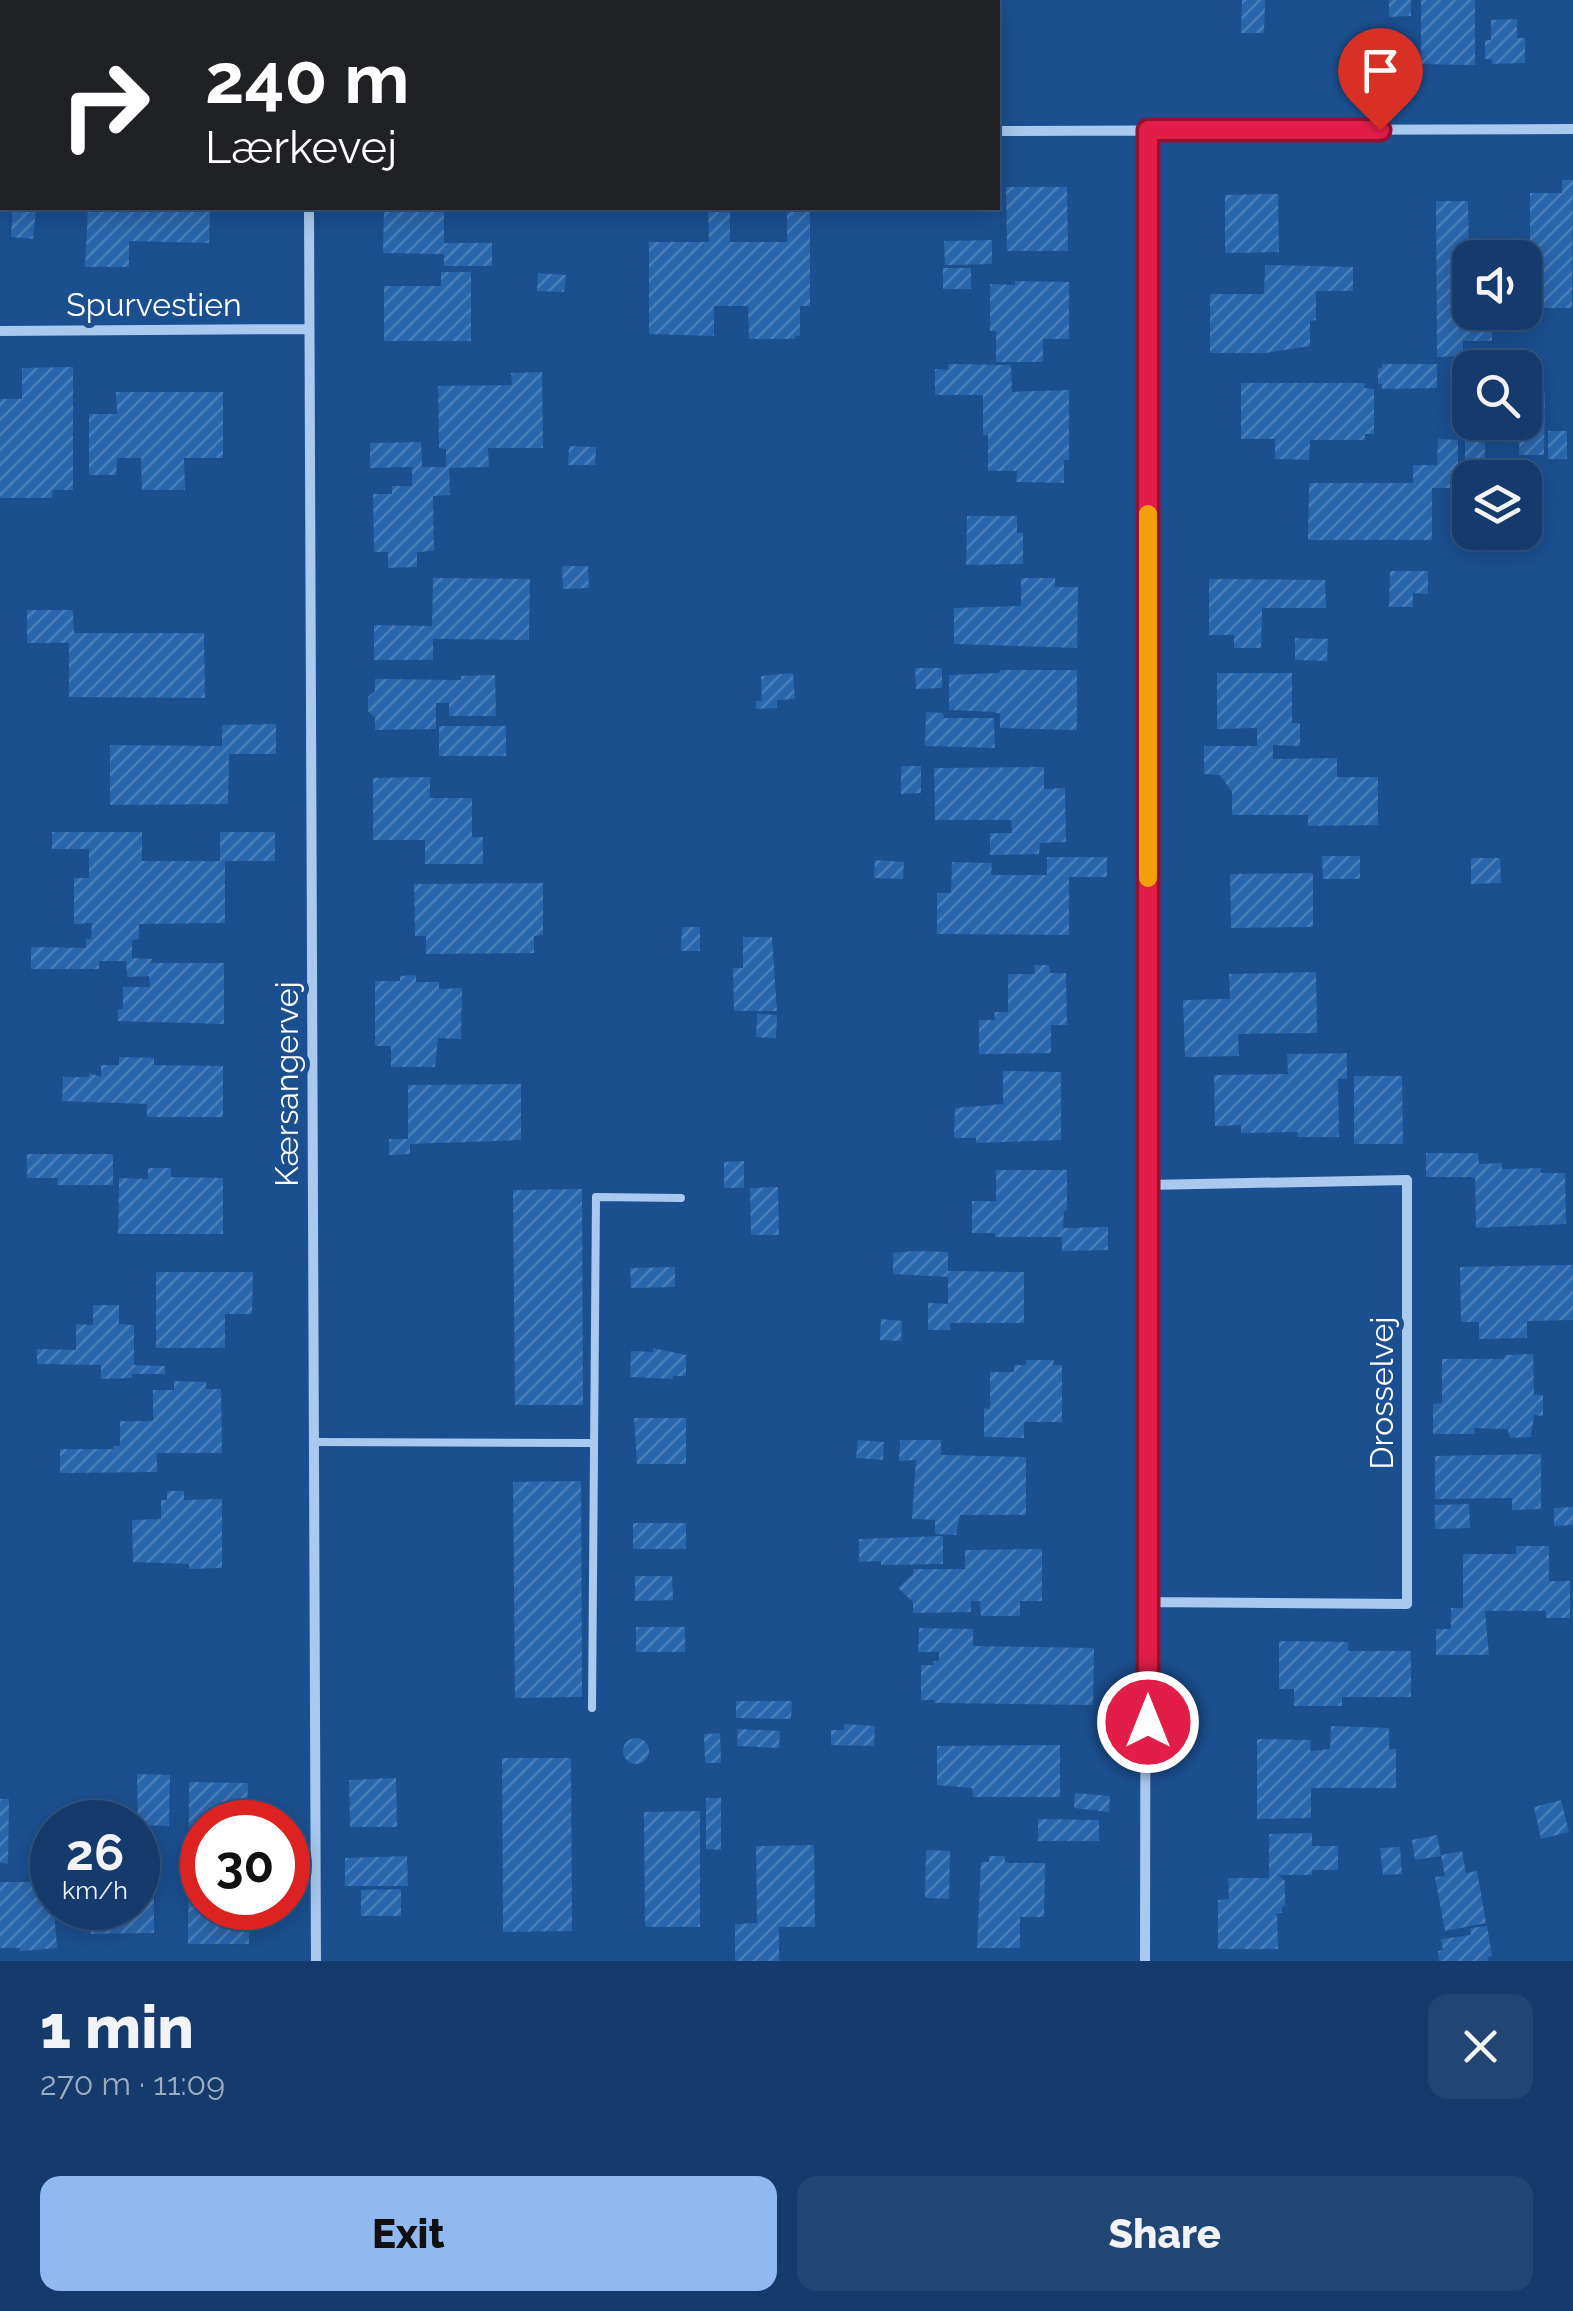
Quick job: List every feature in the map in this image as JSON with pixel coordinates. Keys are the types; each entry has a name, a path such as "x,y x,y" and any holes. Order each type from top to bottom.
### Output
{"street":[{"path":"1000,131 1573,129"},
{"path":"1146,1961 1148,130"},
{"name":"Kærsangervej","path":"309,210 316,1961"},
{"name":"Spurvestien","path":"0,331 308,329"},
{"name":"Drosselvej","path":"1148,1185 1407,1180 1408,1604 1148,1602"}],"lane":[{"path":"592,1708 596,1197 682,1198"},
{"path":"314,1442 594,1443"}],"building":[{"path":"1242,0 1265,0 1264,33 1241,33"},
{"path":"1389,0 1411,0 1411,16 1389,17"},
{"path":"1421,0 1475,0 1475,65 1421,64"},
{"path":"1517,19 1517,38 1525,38 1525,63 1492,64 1492,59 1485,59 1485,40 1491,40 1491,20"},
{"path":"1562,180 1573,180 1572,308 1542,308 1542,240 1530,240 1530,193 1562,193"},
{"path":"1006,187 1067,187 1068,251 1007,251"},
{"path":"1278,194 1279,252 1225,253 1225,195"},
{"path":"1436,201 1468,201 1469,240 1452,240 1452,330 1492,330 1492,341 1463,341 1463,350 1452,350 1452,356 1437,357"},
{"path":"13,210 36,210 33,239 11,237"},
{"path":"88,210 210,210 209,243 129,241 129,267 85,267"},
{"path":"384,210 444,210 444,243 492,243 492,266 444,266 444,254 383,253"},
{"path":"708,210 730,210 730,242 787,242 787,210 810,210 810,306 800,306 800,336 749,339 748,306 714,306 714,336 649,334 649,242 709,242"},
{"path":"992,240 992,264 945,265 944,241"},
{"path":"1265,265 1353,267 1353,291 1316,291 1316,320 1310,321 1310,346 1265,353 1210,353 1210,294 1264,294"},
{"path":"943,268 971,268 971,289 943,289"},
{"path":"441,272 471,272 471,341 384,341 384,286 441,286"},
{"path":"538,273 566,275 564,292 537,291"},
{"path":"1015,281 1069,282 1069,339 1043,339 1043,362 996,362 996,331 990,331 990,284 1015,285"},
{"path":"948,364 1011,365 1012,392 1069,390 1069,460 1064,460 1064,483 1016,482 1017,471 988,471 983,395 935,395 935,369 948,370"},
{"path":"1382,364 1437,364 1437,388 1382,389 1378,368"},
{"path":"73,367 73,490 53,490 52,498 0,498 0,399 22,399 22,368"},
{"path":"542,372 543,448 488,448 489,467 449,468 450,495 433,496 434,551 417,552 417,567 388,568 388,552 374,552 373,494 392,494 392,486 412,486 412,467 370,468 370,443 421,442 422,467 446,467 446,449 439,448 438,386 512,385 511,373"},
{"path":"1241,383 1365,383 1364,388 1374,389 1374,434 1365,434 1365,440 1310,440 1309,460 1275,459 1275,439 1241,439"},
{"path":"116,392 223,392 223,458 184,458 185,490 142,490 141,458 117,458 116,475 89,475 89,414 117,414"},
{"path":"1545,393 1544,455 1519,455 1519,440 1542,440"},
{"path":"1548,431 1567,431 1567,459 1548,459"},
{"path":"1438,439 1458,440 1458,460 1452,460 1452,488 1432,488 1432,540 1308,540 1309,483 1413,483 1413,465 1437,465"},
{"path":"1465,440 1485,440 1485,460 1465,460"},
{"path":"569,446 596,447 595,465 568,465"},
{"path":"967,516 1017,516 1017,533 1023,533 1023,564 966,565"},
{"path":"562,566 588,566 589,588 563,589"},
{"path":"1390,571 1428,571 1428,594 1413,593 1413,607 1389,607"},
{"path":"433,578 530,579 529,640 433,639 433,660 374,660 374,625 432,626"},
{"path":"1021,578 1055,578 1055,587 1078,587 1077,648 954,644 954,608 1021,606"},
{"path":"1209,579 1325,580 1326,608 1262,608 1261,648 1234,648 1234,635 1209,635"},
{"path":"27,610 73,610 74,633 204,633 205,698 69,697 69,643 27,643"},
{"path":"1295,638 1328,639 1327,661 1295,660"},
{"path":"915,668 942,668 942,688 916,689"},
{"path":"1000,670 1077,670 1077,730 1000,728 1000,714 949,710 949,675"},
{"path":"793,673 795,699 777,700 777,708 756,709 756,701 762,701 761,676"},
{"path":"1217,673 1292,673 1292,723 1300,723 1300,746 1273,745 1273,759 1337,758 1337,777 1378,777 1378,825 1308,826 1308,815 1232,815 1232,792 1220,775 1204,774 1204,746 1257,746 1257,728 1217,729"},
{"path":"495,675 496,716 449,716 449,703 436,703 436,729 375,730 375,717 368,711 375,679 461,680 461,676"},
{"path":"926,712 943,713 944,718 994,718 995,748 925,746"},
{"path":"276,724 276,754 229,754 228,804 110,805 110,745 222,746 222,725"},
{"path":"439,726 506,726 506,756 439,756"},
{"path":"901,766 921,766 921,793 901,794"},
{"path":"1044,767 1044,789 1065,788 1066,842 1040,843 1039,854 990,855 990,833 1012,833 1011,820 935,820 934,768"},
{"path":"430,777 430,798 472,798 472,837 483,837 483,864 425,864 425,840 373,840 373,778"},
{"path":"52,832 142,832 142,861 220,861 220,832 275,832 275,861 225,861 225,923 139,924 139,939 132,940 132,958 152,959 151,963 224,963 224,1024 118,1021 118,1009 123,1009 123,987 150,987 149,976 127,977 126,961 99,961 99,969 31,969 31,947 86,948 86,939 91,939 92,923 74,924 74,878 89,878 89,849 52,849"},
{"path":"1322,856 1360,856 1360,879 1323,879"},
{"path":"1047,857 1107,857 1107,877 1069,877 1069,935 937,934 937,893 951,893 952,862 992,863 991,875 1047,875"},
{"path":"1471,858 1500,858 1501,883 1471,884"},
{"path":"875,860 904,862 903,879 874,878"},
{"path":"1313,873 1313,927 1231,928 1230,874"},
{"path":"543,883 543,935 534,936 534,953 426,954 426,936 415,936 414,884"},
{"path":"682,927 700,927 700,951 681,951"},
{"path":"743,937 772,937 777,1011 734,1011 733,968 743,968"},
{"path":"1034,965 1049,965 1050,973 1066,973 1067,1025 1051,1025 1051,1053 979,1054 979,1020 995,1020 994,1012 1008,1012 1008,974 1035,974"},
{"path":"1316,972 1317,1033 1238,1034 1239,1056 1185,1057 1183,1000 1230,999 1229,974"},
{"path":"416,975 416,982 439,982 439,989 462,988 461,1039 438,1038 435,1067 391,1067 391,1046 375,1046 375,981 400,981 400,976"},
{"path":"757,1014 777,1015 776,1038 756,1037"},
{"path":"1347,1053 1347,1079 1338,1079 1339,1137 1297,1137 1298,1132 1241,1133 1241,1125 1215,1126 1214,1075 1288,1074 1287,1054"},
{"path":"119,1057 154,1058 154,1065 223,1066 223,1117 147,1117 147,1104 62,1101 63,1077 89,1077 89,1073 101,1077 101,1065 119,1065"},
{"path":"1003,1071 1061,1072 1061,1140 976,1143 976,1138 954,1138 955,1108 1003,1104"},
{"path":"1354,1076 1402,1076 1403,1144 1354,1144"},
{"path":"521,1084 521,1140 410,1144 410,1154 389,1155 389,1139 408,1139 408,1085"},
{"path":"1426,1153 1478,1153 1479,1164 1502,1163 1502,1169 1541,1168 1541,1173 1565,1173 1566,1224 1476,1228 1475,1177 1426,1177"},
{"path":"27,1154 113,1154 113,1185 57,1185 58,1178 27,1178"},
{"path":"744,1161 744,1188 724,1188 724,1162"},
{"path":"148,1168 171,1168 171,1177 223,1178 223,1234 118,1234 119,1178 148,1179"},
{"path":"996,1170 1067,1170 1063,1228 1108,1227 1108,1250 1062,1251 1062,1237 972,1233 972,1201 996,1201"},
{"path":"778,1187 779,1235 751,1235 750,1188"},
{"path":"582,1189 583,1405 515,1405 513,1190"},
{"path":"948,1252 948,1271 1024,1272 1024,1323 950,1323 950,1330 928,1330 928,1303 948,1304 948,1277 893,1274 893,1253"},
{"path":"1573,1265 1573,1320 1527,1321 1527,1338 1479,1339 1479,1322 1461,1322 1460,1267"},
{"path":"675,1267 675,1287 631,1288 630,1268"},
{"path":"156,1272 253,1272 252,1314 225,1314 225,1348 156,1348"},
{"path":"93,1305 119,1305 119,1324 134,1325 134,1365 165,1366 165,1374 101,1379 101,1365 37,1364 37,1349 76,1350 76,1324 93,1325"},
{"path":"881,1319 902,1321 901,1341 880,1340"},
{"path":"653,1348 686,1355 686,1376 630,1377 631,1351 653,1352"},
{"path":"1533,1354 1534,1395 1543,1395 1543,1416 1534,1415 1531,1437 1510,1438 1507,1426 1474,1428 1475,1434 1433,1434 1433,1404 1442,1403 1442,1359 1504,1359 1505,1355"},
{"path":"1026,1360 1054,1360 1053,1365 1062,1365 1062,1422 1024,1422 1024,1438 984,1437 984,1408 990,1409 990,1372 1014,1372 1014,1365 1026,1365"},
{"path":"174,1381 206,1382 206,1389 221,1389 222,1453 157,1453 157,1472 60,1473 60,1449 120,1446 120,1421 153,1421 153,1390 174,1390"},
{"path":"634,1418 686,1418 686,1464 637,1464"},
{"path":"858,1440 884,1442 883,1460 856,1458"},
{"path":"900,1440 941,1440 941,1455 1026,1457 1026,1515 960,1515 956,1535 935,1534 935,1520 912,1519 916,1460 899,1461"},
{"path":"1541,1454 1541,1509 1512,1510 1512,1498 1435,1499 1435,1456"},
{"path":"581,1481 582,1697 515,1698 513,1482"},
{"path":"167,1491 184,1491 184,1500 222,1499 222,1568 189,1569 189,1564 133,1562 132,1520 161,1519 161,1500 167,1500"},
{"path":"1469,1504 1470,1528 1435,1529 1435,1505"},
{"path":"1573,1507 1573,1525 1554,1526 1554,1508"},
{"path":"633,1523 686,1523 686,1549 633,1549"},
{"path":"943,1536 943,1564 859,1562 859,1539"},
{"path":"1516,1546 1549,1546 1549,1581 1570,1581 1570,1618 1546,1618 1546,1611 1485,1611 1489,1655 1436,1655 1436,1629 1451,1629 1451,1608 1463,1608 1463,1554 1516,1554"},
{"path":"1042,1549 1042,1601 1020,1601 1020,1616 981,1616 980,1601 971,1601 971,1612 913,1613 913,1602 898,1588 913,1574 913,1569 965,1569 965,1550"},
{"path":"635,1576 672,1576 673,1600 635,1601"},
{"path":"636,1627 685,1627 685,1652 636,1652"},
{"path":"919,1628 973,1629 973,1646 1094,1648 1093,1705 921,1700 921,1665 939,1661 939,1652 918,1652"},
{"path":"1279,1641 1348,1642 1348,1651 1411,1651 1411,1697 1342,1697 1342,1706 1294,1706 1294,1689 1279,1689"},
{"path":"736,1701 792,1701 791,1719 736,1718"},
{"path":"844,1724 875,1726 874,1746 831,1745 831,1730 844,1730"},
{"path":"1331,1726 1389,1728 1389,1749 1396,1749 1396,1788 1311,1788 1311,1818 1257,1819 1257,1739 1311,1740 1310,1751 1330,1749"},
{"path":"738,1729 780,1731 779,1748 737,1746"},
{"path":"720,1733 721,1763 705,1763 704,1734"},
{"path":"636,1738 645,1742 649,1751 645,1760 636,1764 627,1760 623,1751 627,1742"},
{"path":"1060,1745 1060,1797 973,1797 972,1788 937,1785 937,1746"},
{"path":"502,1758 571,1758 572,1931 503,1932"},
{"path":"137,1774 170,1775 169,1826 160,1826 160,1800 138,1800"},
{"path":"396,1778 397,1827 350,1827 349,1780"},
{"path":"189,1782 248,1783 248,1800 189,1800"},
{"path":"1075,1793 1110,1796 1109,1812 1074,1808"},
{"path":"706,1798 721,1798 721,1850 706,1849"},
{"path":"0,1799 9,1799 8,1864 0,1863"},
{"path":"1561,1800 1569,1832 1541,1839 1534,1807"},
{"path":"700,1811 700,1927 645,1927 644,1812"},
{"path":"1038,1819 1099,1820 1099,1841 1038,1841"},
{"path":"1312,1833 1312,1846 1338,1846 1338,1870 1278,1875 1285,1881 1285,1906 1282,1913 1277,1913 1278,1949 1218,1949 1218,1900 1229,1899 1228,1878 1269,1878 1269,1834"},
{"path":"1437,1835 1441,1855 1462,1851 1466,1873 1477,1871 1486,1923 1445,1931 1435,1877 1445,1876 1441,1856 1415,1860 1412,1840"},
{"path":"814,1845 815,1927 779,1927 779,1961 735,1961 735,1924 757,1923 756,1846"},
{"path":"1400,1847 1402,1874 1383,1875 1380,1848"},
{"path":"926,1850 950,1851 949,1899 925,1898"},
{"path":"407,1856 408,1886 345,1886 345,1858"},
{"path":"989,1856 1005,1856 1005,1863 1045,1863 1044,1917 1020,1917 1020,1948 977,1948 981,1862 989,1862"},
{"path":"0,1882 30,1882 30,1930 56,1930 57,1948 0,1948"},
{"path":"401,1889 401,1916 361,1916 361,1890"},
{"path":"1487,1926 1492,1956 1488,1961 1439,1961 1441,1939 1471,1935 1470,1928"},
{"path":"91,1930 154,1930 154,1933 91,1934"},
{"path":"188,1930 249,1930 249,1944 188,1944"}],"slow traffic":[{"path":"1148,514 1148,878"}],"route":[{"path":"1148,1722 1148,130 1380,130"}]}
